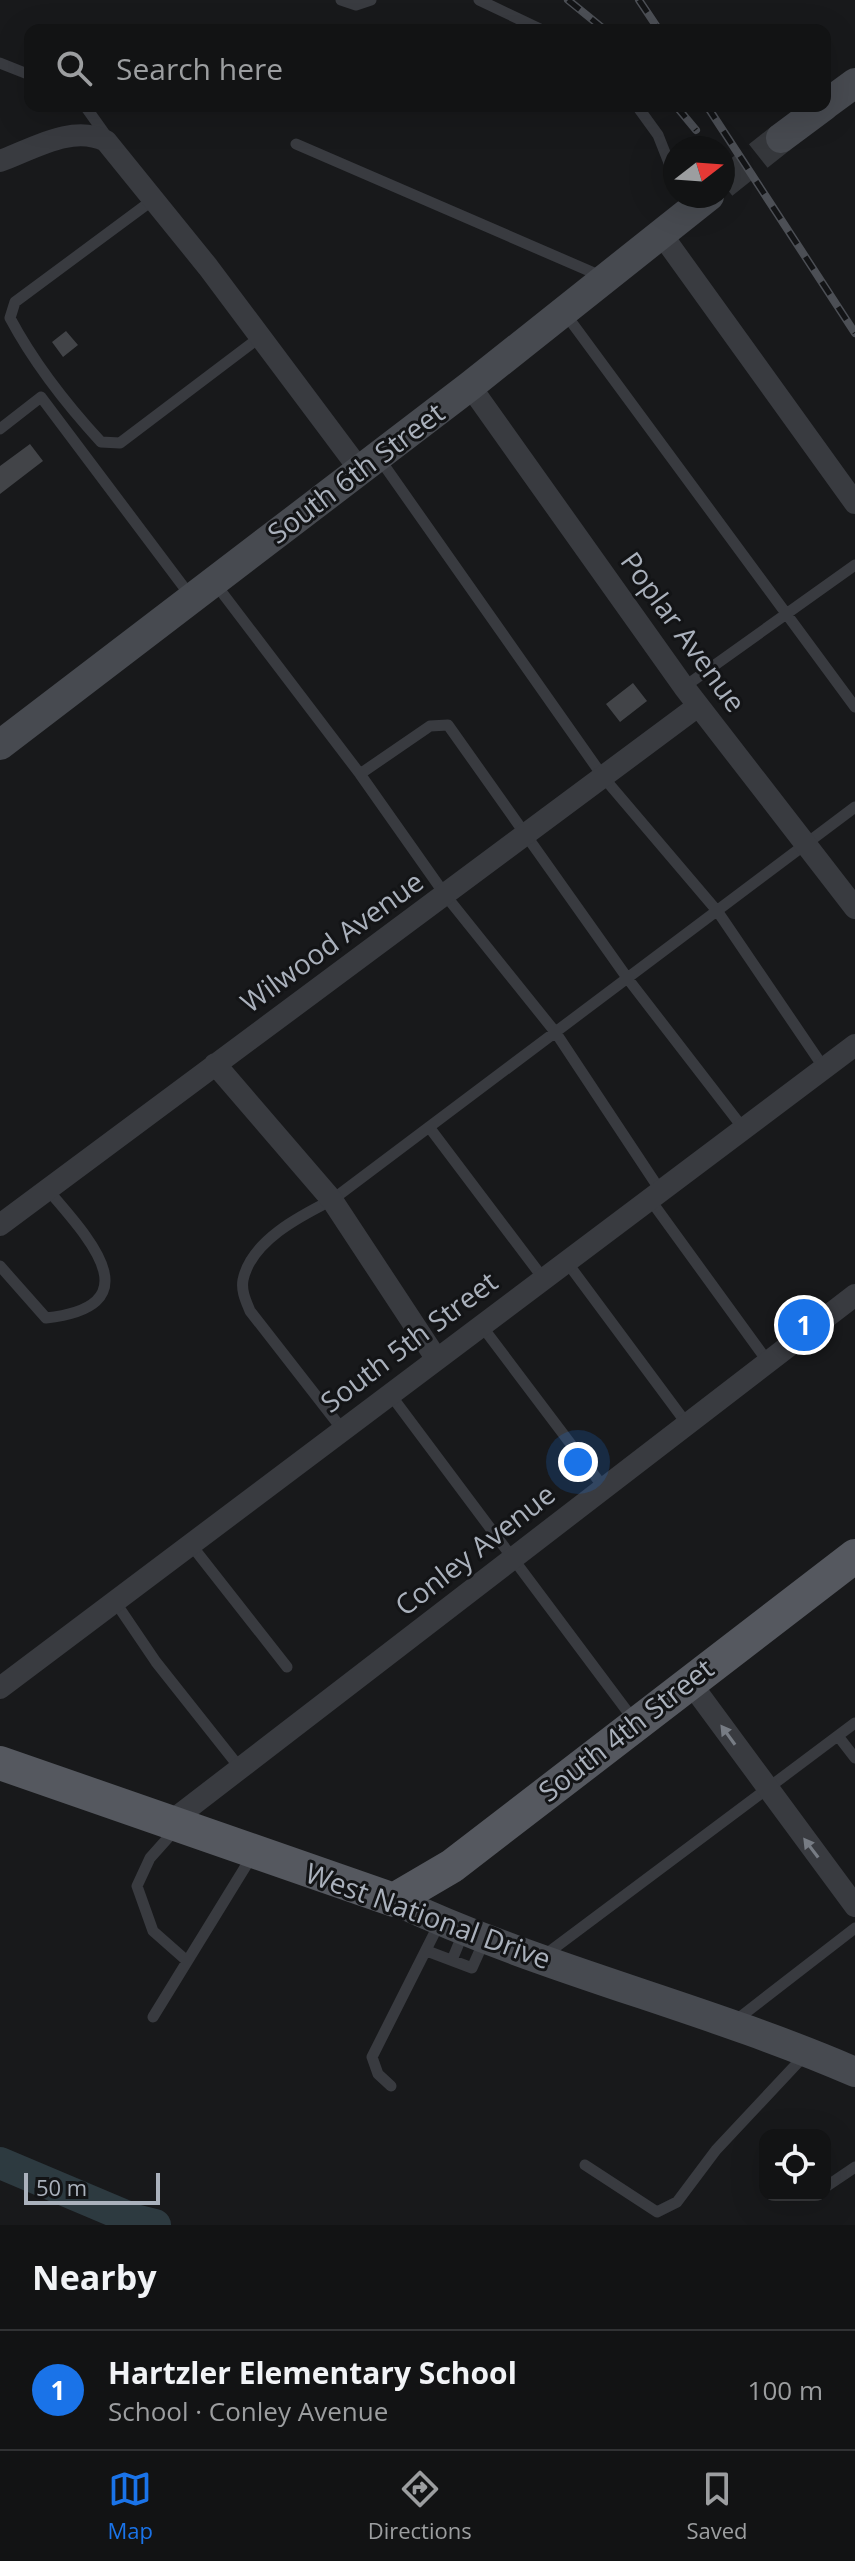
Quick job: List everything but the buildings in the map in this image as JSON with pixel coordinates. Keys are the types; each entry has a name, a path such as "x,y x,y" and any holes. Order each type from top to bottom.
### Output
{"main road":[{"name":"South 4th Street","path":"394,1900 452,1866 855,1556"},
{"name":"West National Drive","path":"0,1763 394,1900"}],"street":[{"path":"781,138 818,112"},
{"path":"0,161 77,134 97,136 117,151 260,337 369,463"},
{"name":"South 6th Street","path":"0,745 470,386 562,310 662,235 689,208"},
{"path":"662,235 855,503"},
{"name":"Poplar Avenue","path":"470,386 698,706 855,908"},
{"name":"Wilwood Avenue","path":"0,1225 698,706"},
{"name":"South 5th Street","path":"0,1688 855,1045"},
{"path":"215,1064 332,1200 436,1358"},
{"name":"Conley Avenue","path":"174,1825 240,1768 855,1295"},
{"path":"689,1681 855,1906"},
{"name":"West National Drive","path":"394,1900 540,1959 731,2023 855,2072"}],"lane":[{"path":"341,0 356,5 371,0"},
{"path":"479,0 529,24"},
{"path":"0,63 24,73"},
{"path":"89,112 117,151"},
{"path":"641,112 663,148"},
{"path":"296,144 605,278"},
{"path":"155,199 15,302 10,318 26,348 101,442 120,443 139,433 260,337"},
{"path":"562,310 855,707"},
{"path":"0,429 41,397 360,774 446,896 556,1033 654,1194 768,1362"},
{"path":"369,463 604,778 718,912 824,1068"},
{"path":"684,687 787,617 855,565"},
{"path":"360,774 430,726 448,725 628,979 743,1128"},
{"path":"342,1429 250,1311 243,1290 243,1277 269,1239 332,1200 855,807"},
{"path":"429,1127 543,1278"},
{"path":"0,1266 46,1318 68,1315 91,1304 105,1288 106,1270 98,1256 48,1190"},
{"path":"566,1261 687,1424"},
{"path":"481,1324 604,1488"},
{"path":"389,1393 636,1723"},
{"path":"192,1546 287,1667"},
{"path":"116,1603 156,1662 240,1768"},
{"path":"540,1959 594,1915 855,1723"},
{"path":"838,1736 855,1758"},
{"path":"174,1825 150,1858 137,1886 153,1931 187,1961"},
{"path":"153,2017 254,1852"},
{"path":"731,2023 855,1928"},
{"path":"391,2086 378,2074 372,2057 427,1951 463,1930"},
{"path":"427,1951 472,1968 463,1930"},
{"path":"452,1960 463,1930"},
{"path":"585,2165 657,2212 677,2202 716,2150 808,2052"},
{"path":"831,2183 855,2167"}],"waterway":[{"path":"0,2163 135,2220 155,2225"}],"tunnel":[{"path":"735,174 781,138"}],"railway":[{"path":"568,0 598,24"},
{"path":"639,0 655,24"},
{"path":"681,112 696,130"},
{"path":"711,112 855,333"}],"place":[{"name":"Hartzler Elementary School","path":"804,1325"}]}
